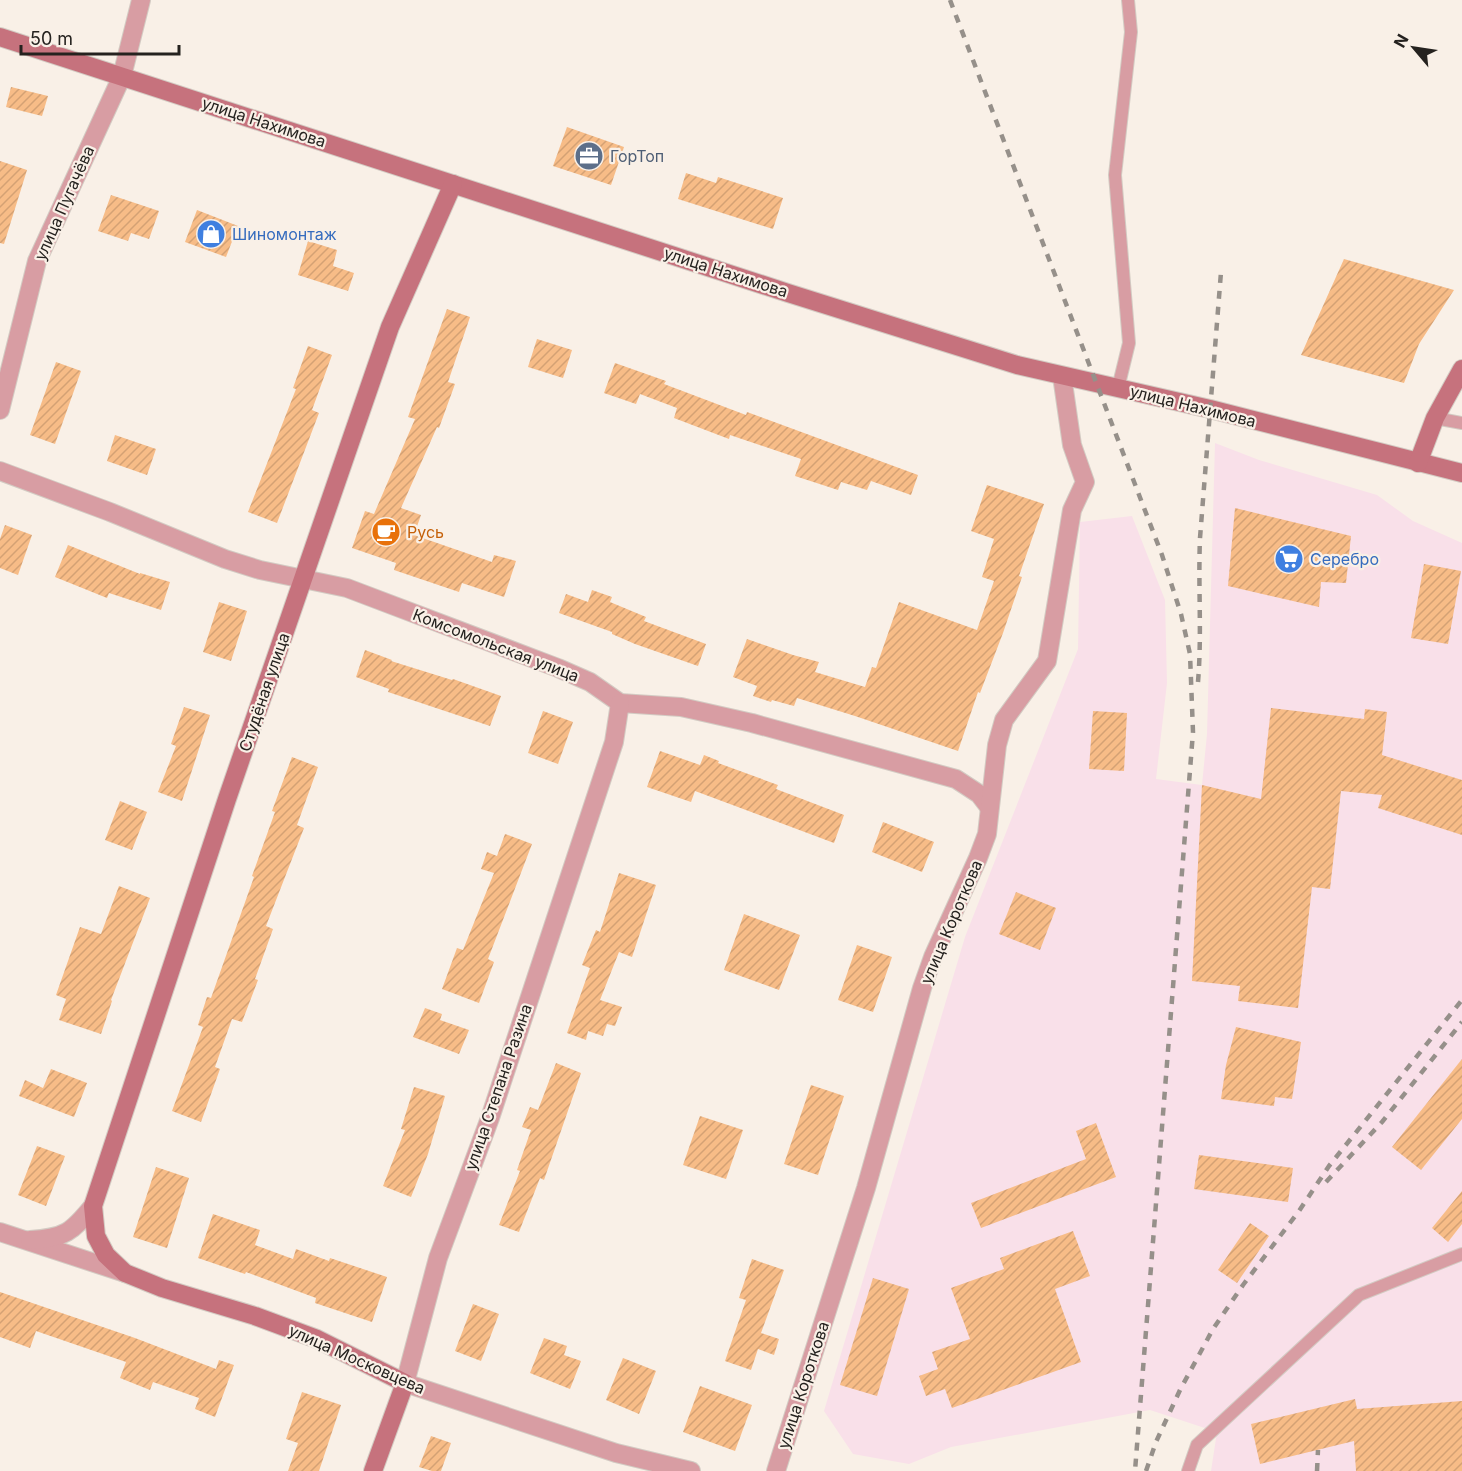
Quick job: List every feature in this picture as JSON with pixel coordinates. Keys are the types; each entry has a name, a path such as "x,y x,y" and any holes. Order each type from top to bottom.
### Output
{"street":[{"name":"улица Пугачёва","path":"0,410 37,261 122,76 141,0"},
{"name":"улица Нахимова","path":"0,37 948,344 1062,376 1462,473"},
{"name":"Студёная улица","path":"93,1206 227,799 390,327 453,184"},
{"path":"1418,463 1435,418 1462,369"},
{"name":"улица Короткова","path":"776,1471 866,1188 922,988 933,957 987,834 997,745 1004,720 1047,661 1072,510 1085,482 1072,445 1062,376"},
{"name":"Комсомольская улица","path":"0,471 110,512 225,559 260,570 347,588 558,668 590,682 620,703"},
{"path":"620,703 681,707 752,723 956,779 979,794 989,807"},
{"name":"улица Степана Разина","path":"373,1471 405,1383 438,1258 493,1107 610,753 620,703"},
{"path":"93,1206 96,1236 106,1256 125,1273"},
{"name":"улица Московцева","path":"26,1241 48,1239 64,1234 77,1226 93,1206"},
{"name":"улица Московцева","path":"0,1232 125,1273 162,1288 255,1316 317,1339 405,1383 616,1453 691,1471"}],"lane":[{"path":"1118,388 1129,343 1115,176 1131,32 1128,0"},
{"path":"1435,418 1462,423"},
{"path":"1188,1471 1197,1445 1359,1294 1462,1254"}],"shaded area":[{"path":"1215,443 1259,460 1377,495 1413,521 1462,543 1462,1471 1211,1471 1217,1432 1150,1410 951,1447 909,1464 853,1454 824,1411 965,937 1078,649 1080,522 1132,516 1165,600 1167,683 1156,779 1202,785 1207,734"}],"building":[{"path":"11,87 48,96 42,116 6,107"},
{"name":"ГорТоп","path":"567,127 624,147 611,185 553,166"},
{"path":"0,161 27,170 4,244 0,243"},
{"path":"686,173 716,183 718,177 783,198 773,229 678,199"},
{"path":"111,195 159,211 149,239 131,233 128,241 98,231"},
{"name":"Шиномонтаж","path":"197,210 238,226 226,257 185,242"},
{"path":"308,241 337,250 333,266 354,273 348,291 298,275"},
{"path":"1344,259 1454,290 1419,344 1404,383 1301,355"},
{"path":"447,309 470,317 448,382 455,384 439,428 437,427 401,508 421,515 414,535 492,562 494,555 516,561 504,597 462,583 459,592 394,570 396,563 352,548 365,511 374,514 415,419 408,417"},
{"path":"537,339 572,350 563,378 528,367"},
{"path":"308,346 332,355 312,410 319,413 277,523 248,512 296,389 293,388"},
{"path":"56,362 81,371 55,444 30,435"},
{"path":"615,363 666,381 664,384 746,415 747,412 918,475 911,495 871,481 867,490 841,482 838,490 795,476 801,459 730,435 729,439 674,418 677,408 640,394 636,404 604,393"},
{"path":"115,435 156,449 147,475 107,461"},
{"path":"987,485 1044,504 1019,576 1022,577 1003,633 980,693 978,692 958,751 797,698 794,706 772,700 771,702 753,696 757,686 733,677 747,639 819,662 815,672 865,687 872,667 876,668 899,602 977,630 994,581 982,577 994,539 971,531"},
{"name":"Серебро","path":"1235,508 1351,536 1346,583 1321,582 1319,607 1228,586"},
{"path":"5,525 32,535 18,575 0,568 0,539"},
{"path":"68,545 140,574 170,582 161,610 109,593 107,598 55,577"},
{"path":"1424,564 1461,571 1448,644 1411,638"},
{"path":"592,590 612,597 610,602 646,617 644,621 706,644 698,666 635,644 612,632 559,613 566,594 588,602"},
{"path":"219,602 247,611 231,661 203,652"},
{"path":"365,650 391,661 501,696 490,726 388,692 389,689 356,677"},
{"path":"184,707 210,715 182,801 158,792 176,746 171,744"},
{"path":"1271,708 1364,719 1365,709 1387,712 1382,755 1462,780 1462,835 1378,808 1382,795 1341,791 1330,889 1312,887 1298,1008 1238,1001 1240,986 1192,981 1202,785 1261,799"},
{"path":"543,711 573,722 558,764 528,753"},
{"path":"1093,711 1127,713 1124,771 1089,769"},
{"path":"660,751 700,765 704,755 719,761 718,763 778,785 776,789 844,815 834,843 695,791 691,802 647,787"},
{"path":"292,757 318,767 297,825 304,828 266,926 273,929 255,979 258,980 242,1022 232,1019 215,1067 220,1069 201,1122 172,1111 203,1027 198,1025 207,997 211,998 254,877 252,876 275,812 272,811"},
{"path":"120,801 147,812 132,850 105,840"},
{"path":"883,822 934,842 922,872 872,852"},
{"path":"505,834 532,844 488,959 494,962 479,1003 442,989 457,948 463,950 494,873 481,869 487,852 497,856"},
{"path":"619,873 656,885 632,957 619,952 600,1000 622,1007 615,1026 607,1024 603,1036 588,1031 586,1040 567,1033 590,968 582,965 596,930 600,932"},
{"path":"119,886 150,898 111,1000 101,1034 59,1020 66,999 56,995 80,927 101,934"},
{"path":"1016,892 1056,908 1040,950 999,934"},
{"path":"744,914 800,935 779,990 724,970"},
{"path":"857,945 892,957 873,1012 838,1000"},
{"path":"425,1008 442,1014 440,1020 469,1030 459,1054 413,1037"},
{"path":"1236,1027 1301,1042 1292,1099 1275,1097 1274,1106 1221,1099 1226,1065"},
{"path":"1462,1059 1462,1119 1421,1170 1392,1147"},
{"path":"556,1063 581,1073 544,1180 540,1178 519,1232 499,1225 520,1171 517,1170 531,1130 522,1127 530,1107 538,1110"},
{"path":"51,1069 87,1083 74,1117 19,1096 25,1080 43,1088"},
{"path":"811,1085 844,1096 818,1175 784,1164"},
{"path":"414,1087 445,1096 428,1154 411,1197 383,1186 405,1130 401,1129"},
{"path":"700,1116 743,1130 726,1179 683,1165"},
{"path":"1096,1123 1116,1177 981,1228 971,1203 1086,1159 1076,1131"},
{"path":"37,1146 65,1156 46,1206 18,1195"},
{"path":"1199,1155 1293,1168 1288,1202 1194,1189"},
{"path":"156,1167 189,1178 167,1248 133,1237"},
{"path":"1462,1191 1462,1224 1448,1242 1432,1228"},
{"path":"213,1214 260,1230 255,1245 293,1259 296,1249 387,1277 372,1322 315,1303 316,1298 246,1272 245,1274 198,1258"},
{"path":"1250,1223 1269,1236 1237,1283 1218,1270"},
{"path":"1073,1231 1090,1276 1055,1289 1081,1362 952,1408 945,1389 926,1396 919,1376 938,1369 932,1352 970,1339 951,1288 1004,1269 1000,1258"},
{"path":"752,1259 784,1270 761,1333 779,1339 774,1355 758,1349 751,1370 725,1361 746,1300 739,1298"},
{"path":"873,1278 909,1289 877,1396 840,1385"},
{"path":"0,1292 135,1338 216,1369 219,1360 234,1365 215,1417 195,1409 199,1398 153,1382 150,1390 120,1378 126,1362 36,1331 30,1348 0,1337"},
{"path":"473,1304 499,1314 481,1361 455,1351"},
{"path":"544,1338 567,1346 564,1355 581,1361 570,1389 530,1373"},
{"path":"623,1358 656,1371 639,1414 606,1400"},
{"path":"700,1386 752,1405 735,1451 683,1432"},
{"path":"302,1392 341,1405 319,1471 288,1471 298,1443 286,1439"},
{"path":"1355,1399 1357,1409 1462,1401 1462,1471 1356,1471 1354,1441 1260,1464 1251,1424"},
{"path":"431,1436 451,1443 441,1471 419,1467"}],"railway":[{"path":"950,0 1162,555 1181,614 1190,654 1193,732 1135,1471"},
{"path":"1198,682 1200,538 1221,272"},
{"path":"1146,1471 1156,1442 1180,1390 1213,1329 1329,1166 1462,1000"},
{"path":"1326,1182 1382,1122 1462,1022"},
{"path":"1317,1471 1318,1450"}],"place":[{"name":"ГорТоп","path":"589,156"},
{"name":"Шиномонтаж","path":"211,234"},
{"name":"Русь","path":"386,532"},
{"name":"Серебро","path":"1289,559"}]}
